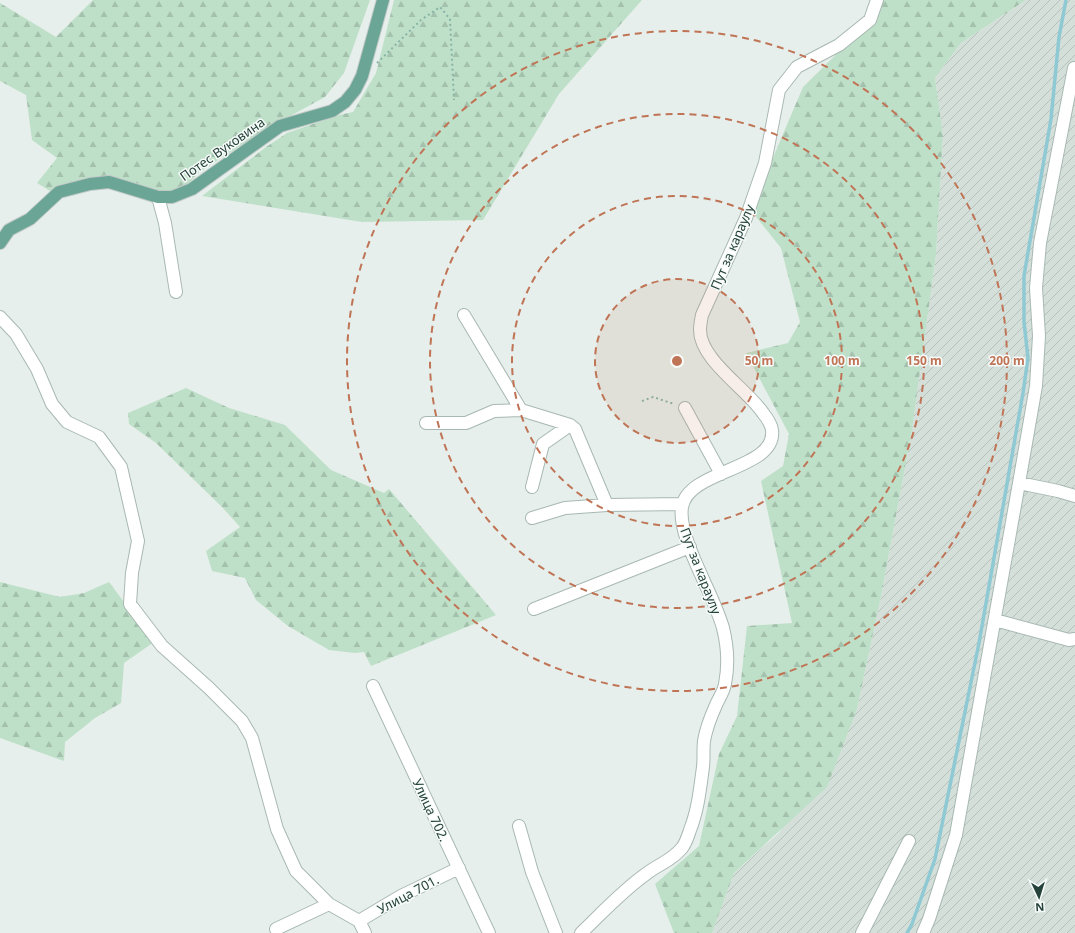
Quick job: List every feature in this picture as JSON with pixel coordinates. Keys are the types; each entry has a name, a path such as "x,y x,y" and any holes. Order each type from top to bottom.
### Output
{"main road":[{"name":"Потес Вуковина","path":"0,243 9,230 30,219 59,192 90,184 109,182 158,197 172,198 192,189 280,126 332,111 345,102 355,90 362,76 383,0"}],"street":[{"name":"Пут за караулу","path":"581,933 616,899 646,873 671,860 684,846 695,818 703,766 704,740 711,716 725,686 728,651 717,608 690,548 681,518 682,504 686,497 694,489 764,452 768,447 772,431 770,423 759,407 711,358 704,347 700,331 702,315 746,218 762,170 779,90 797,67 839,45 870,20 877,0"},
{"path":"923,933 930,919 956,835 1036,386 1039,336 1036,288 1040,243 1074,68"},
{"path":"158,197 165,223 176,292"},
{"path":"464,315 521,410"},
{"path":"0,317 16,334 37,369 52,404 67,422 99,437 121,467 138,541 132,573 130,604 162,646 209,688 242,721 252,738 277,829 296,871 329,904 359,921 365,933"},
{"path":"685,408 721,474"},
{"path":"426,423 466,422 494,411 521,410 570,425 575,429 607,505"},
{"path":"532,487 543,444 570,425"},
{"path":"1019,483 1058,490 1075,496"},
{"path":"532,518 565,508 607,505 682,504"},
{"path":"534,609 690,548"},
{"path":"995,620 1069,640 1075,639"},
{"name":"Улица 702.","path":"373,686 489,933"},
{"path":"519,826 532,872 556,933"},
{"path":"862,933 908,841"},
{"name":"Улица 701.","path":"359,921 401,896 459,868"},
{"path":"276,929 329,904"}],"path":[{"path":"376,65 421,20 440,7 450,19 454,100"},
{"path":"642,401 653,397 685,408"}],"shaded area":[{"path":"1026,0 1075,0 1075,933 712,933 734,873 779,833 857,709 881,596 912,430 936,255 943,134 935,78 961,43"}],"green space":[{"path":"93,0 370,0 344,73 325,97 268,128 198,173 176,198 159,198 124,180 87,179 50,191 37,183 57,158 32,140 26,95 0,81 0,3 56,37"},
{"path":"394,0 642,0 559,94 483,220 362,222 202,196 266,147 287,133 339,115 353,112 376,73"},
{"path":"884,0 1026,0 961,43 935,78 943,134 936,255 912,430 881,596 857,709 827,787 734,873 712,933 674,933 655,884 699,846 719,754 737,716 747,626 792,623 761,481 783,466 789,434 746,353 788,343 800,322 781,248 757,218 752,207 803,87 870,21"},
{"path":"186,388 229,408 285,425 331,470 384,493 389,489 496,615 371,666 364,652 355,653 329,650 288,626 256,600 245,578 212,571 206,551 240,527 222,507 156,443 129,424 128,413"},
{"path":"0,582 60,597 84,593 109,582 154,642 124,663 121,703 95,718 65,742 64,761 0,738"}],"waterway":[{"path":"907,933 912,924 935,859 979,643 1023,393 1028,358 1024,322 1024,276 1051,119 1059,37 1066,0"}]}
